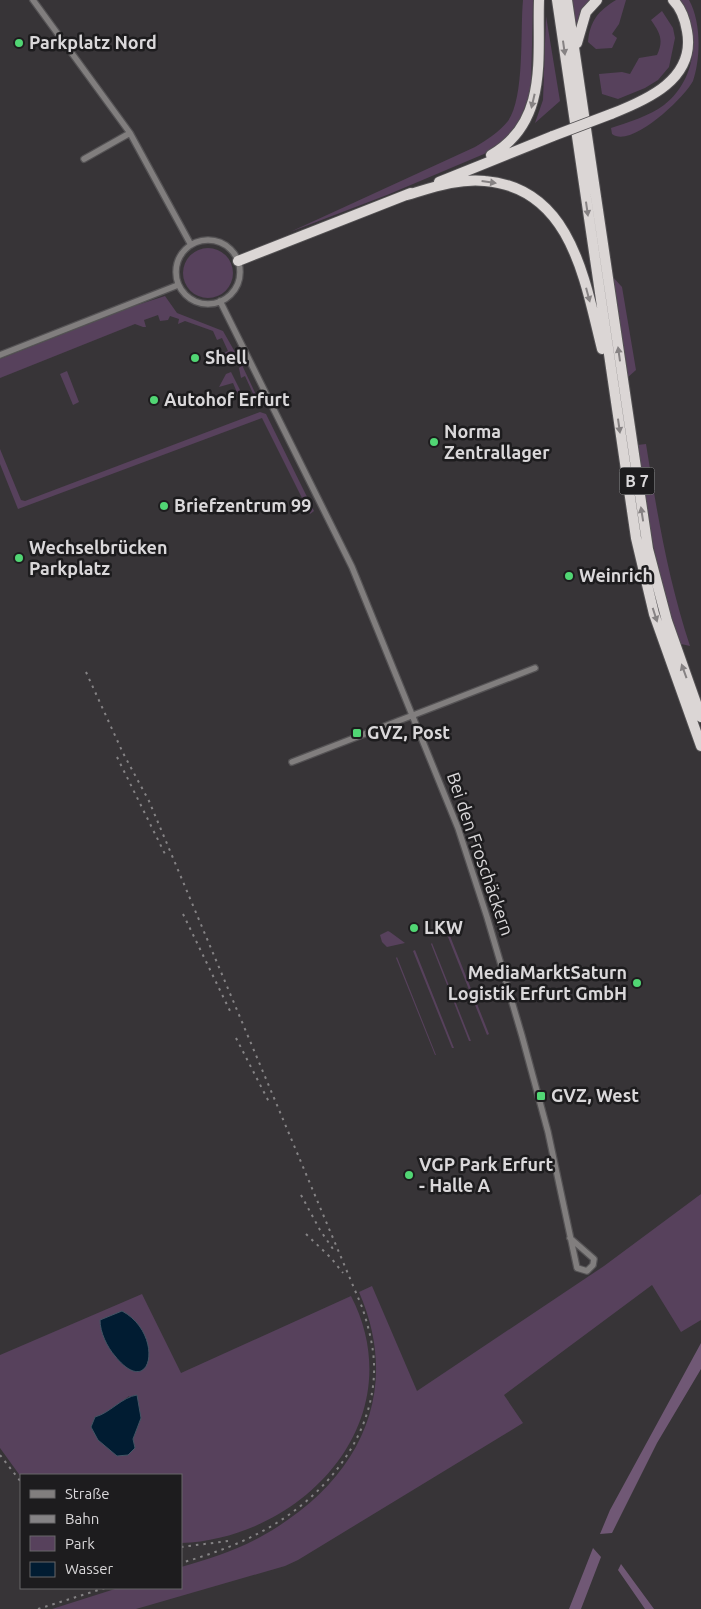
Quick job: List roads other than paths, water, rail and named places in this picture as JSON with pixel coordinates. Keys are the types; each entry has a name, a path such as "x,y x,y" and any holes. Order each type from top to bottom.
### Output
{"highway":[{"path":"406,195 502,149 525,125 533,104 536,88 539,0"},
{"name":"B 7","path":"557,0 636,538 646,584 701,746"},
{"name":"B 7","path":"567,0 648,549 667,621 701,717"},
{"path":"575,54 582,20 586,12 597,0"},
{"path":"238,261 638,103 657,92 679,73 686,56 688,37 685,20 678,5 672,0"},
{"name":"B 7","path":"406,195 461,182 485,180 507,185 520,191 546,208 557,219 568,237 578,260 616,406"}],"street":[{"path":"33,0 130,134 190,245"},
{"path":"84,159 130,134"},
{"path":"209,240 218,242 233,252 238,261 239,279 235,288 220,301 201,304 191,300 178,285 177,262 182,252 190,245 209,240"},
{"path":"0,355 178,285"},
{"name":"Bei den Froschäckern","path":"220,301 352,567 414,715 458,828 490,925 548,1132 576,1268 586,1271 594,1265 594,1258 570,1238"},
{"path":"292,762 535,668"}],"water":[{"path":"122,1311 136,1321 144,1334 148,1347 148,1359 145,1368 138,1372 128,1368 115,1356 107,1344 101,1329 100,1320"},
{"path":"137,1395 141,1418 133,1439 135,1448 128,1455 117,1456 98,1440 91,1427 95,1417 126,1399"}],"railway":[{"path":"86,672 123,753 149,801 362,1307 374,1357 371,1400 363,1424 352,1447 321,1488 302,1505 259,1533 221,1550 182,1563"},
{"path":"117,757 165,854"},
{"path":"183,914 232,1015"},
{"path":"236,1038 269,1102"},
{"path":"301,1195 333,1249"},
{"path":"306,1234 331,1258 343,1273"},
{"path":"0,1455 20,1481"},
{"path":"182,1547 228,1541"},
{"path":"38,1609 102,1589"}],"place":[{"name":"Parkplatz Nord","path":"19,43"},
{"name":"Shell","path":"195,358"},
{"name":"Autohof Erfurt","path":"154,400"},
{"name":"Norma Zentrallager","path":"434,442"},
{"name":"Briefzentrum 99","path":"164,506"},
{"name":"Wechselbrücken Parkplatz","path":"19,558"},
{"name":"Weinrich","path":"569,576"},
{"name":"GVZ, Post","path":"357,733"},
{"name":"LKW","path":"414,928"},
{"name":"MediaMarktSaturn Logistik Erfurt GmbH","path":"637,983"},
{"name":"GVZ, West","path":"541,1096"},
{"name":"VGP Park Erfurt - Halle A","path":"409,1175"}]}
